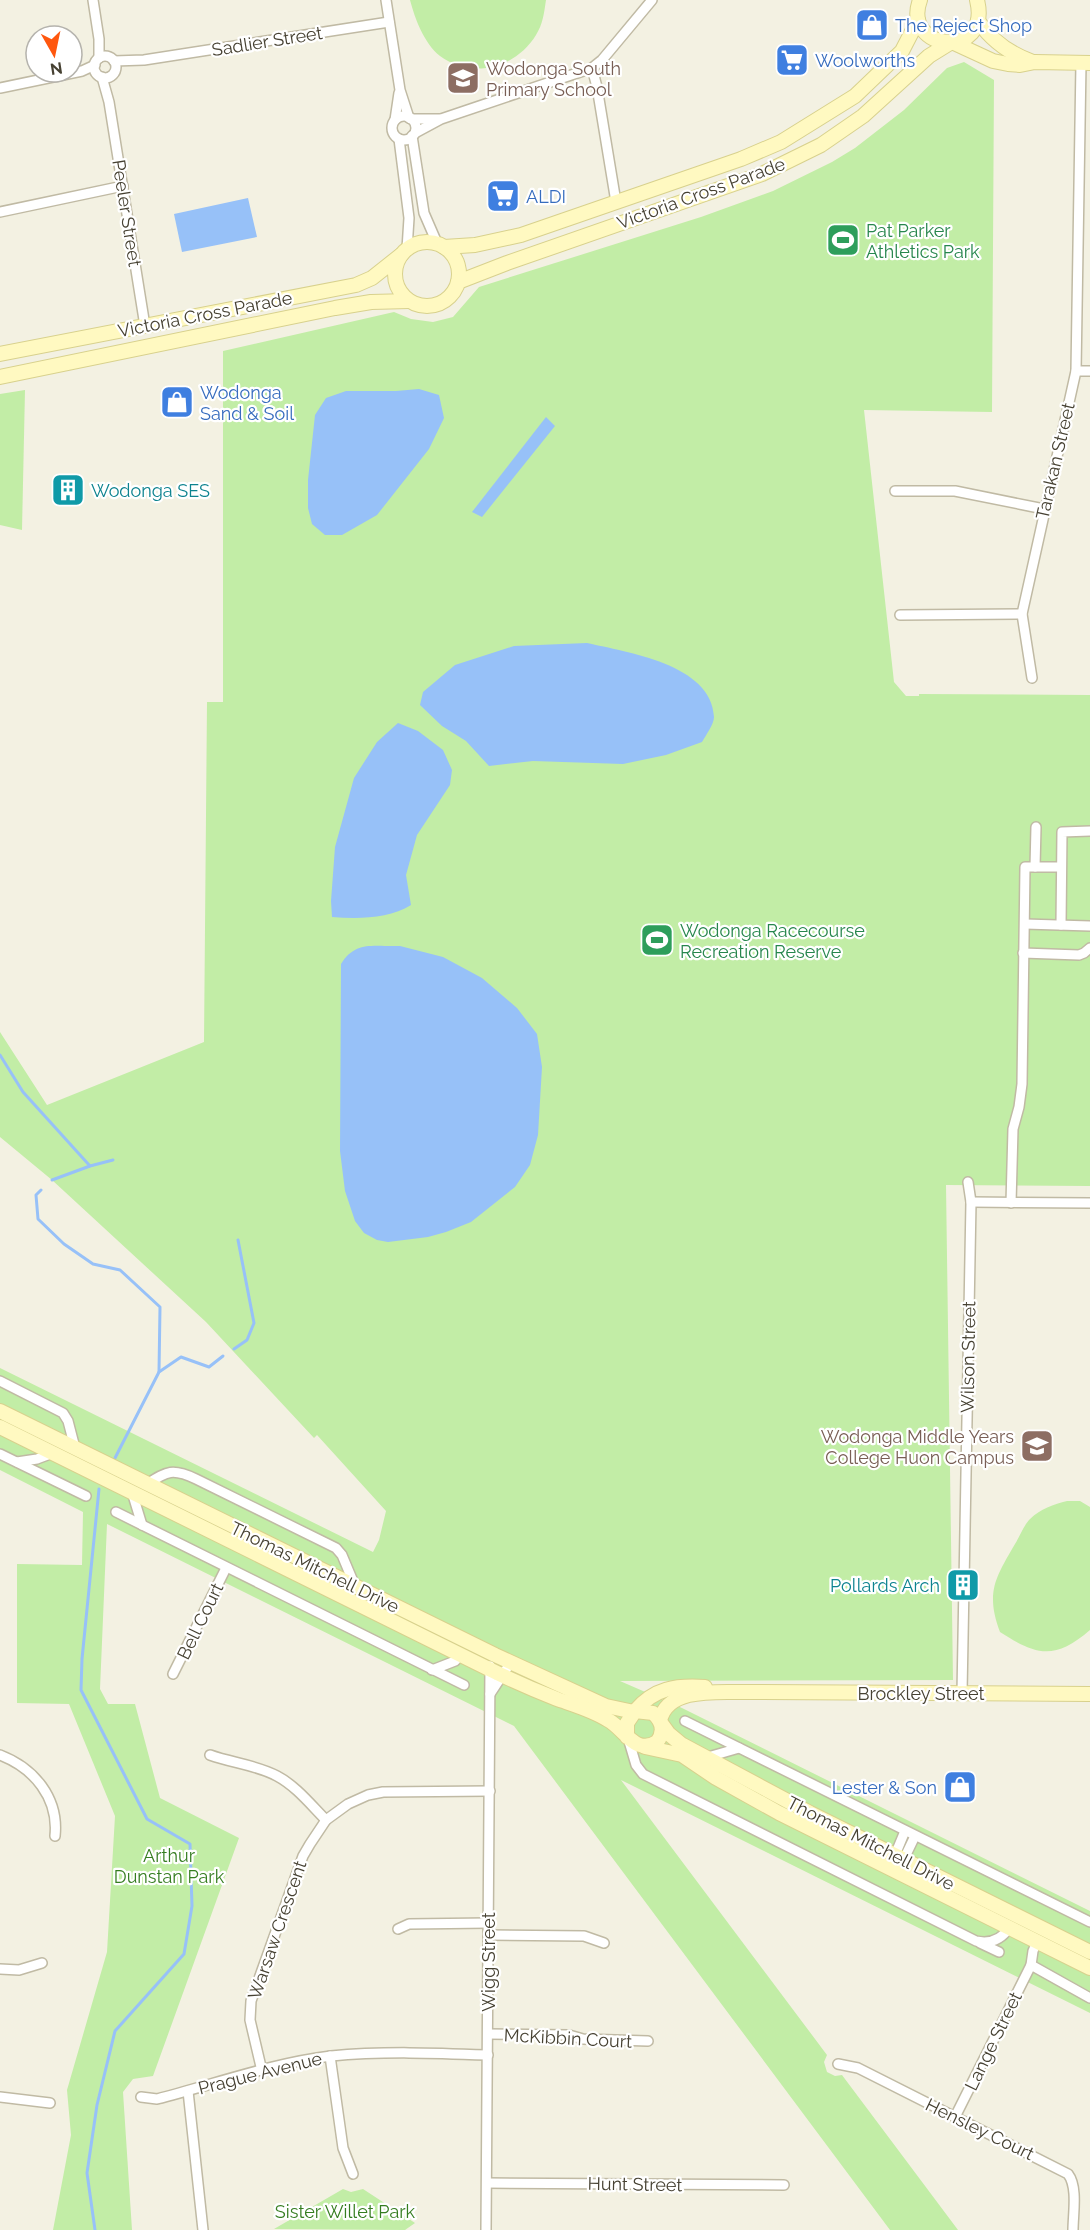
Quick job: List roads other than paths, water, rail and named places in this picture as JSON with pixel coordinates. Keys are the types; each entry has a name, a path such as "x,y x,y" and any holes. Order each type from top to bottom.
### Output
{"main road":[{"path":"918,6 923,30 930,37 940,42 952,43 993,61 1020,65 1035,62 1085,63"},
{"name":"Victoria Cross Parade","path":"440,245 500,240 741,159 798,132 855,96 894,59 907,43 918,6"},
{"path":"979,8 999,45 1020,58 1035,62"},
{"name":"Victoria Cross Parade","path":"458,282 762,174 821,146 863,116 928,56 966,38 974,31 979,8"},
{"path":"422,243 440,245 455,258 459,274 453,293 438,304 428,306 409,301 401,294 396,284 395,274 404,252 422,243"},
{"name":"Victoria Cross Parade","path":"0,354 356,285 372,278 404,252"},
{"name":"Victoria Cross Parade","path":"0,377 335,308 371,302 409,301"},
{"path":"98,334 102,356"},
{"name":"Thomas Mitchell Drive","path":"0,1411 495,1655 606,1706 634,1711"},
{"path":"0,1426 489,1669 598,1714 619,1727 628,1737 635,1744 653,1745 658,1741 662,1731 660,1722 653,1713 634,1711 627,1724 628,1737"},
{"path":"132,1492 147,1484"},
{"path":"461,1638 461,1654"},
{"name":"Brockley Street","path":"634,1711 650,1696 670,1687 693,1686 751,1692"},
{"name":"Brockley Street","path":"660,1722 666,1706 681,1697 751,1692 1090,1694"},
{"name":"Thomas Mitchell Drive","path":"660,1722 676,1740 777,1795 1090,1952"},
{"name":"Thomas Mitchell Drive","path":"644,1746 682,1755 716,1778 779,1813 1090,1968"},
{"path":"894,1870 899,1857"},
{"path":"1006,1911 1010,1928"},
{"path":"1041,1944 1047,1932"}],"street":[{"name":"Peeler Street","path":"93,0 145,326"},
{"path":"386,0 400,90 410,118 415,125 414,134 424,213 440,245"},
{"path":"399,139 406,140 441,119 592,68 602,60 652,0"},
{"name":"Sadlier Street","path":"0,88 144,60 389,22"},
{"name":"Tarakan Street","path":"1032,678 1022,614 1076,371 1085,63"},
{"path":"592,68 616,202"},
{"path":"400,90 396,120 392,130 399,139 409,218 404,252"},
{"path":"396,120 402,117 441,119"},
{"path":"0,212 123,186"},
{"path":"1076,371 1090,371"},
{"path":"895,491 955,491 1044,509"},
{"path":"900,615 1022,614"},
{"path":"1035,867 1036,826"},
{"path":"1061,925 1062,832 1090,831"},
{"path":"1011,1203 1014,1129 1022,1084 1025,867 1061,867"},
{"path":"1024,924 1090,926"},
{"path":"1023,953 1079,955 1084,954 1090,948"},
{"name":"Wilson Street","path":"962,1693 971,1202 968,1182"},
{"path":"971,1202 1090,1203"},
{"path":"0,1381 63,1413 68,1421 75,1448"},
{"path":"17,1462 37,1459 53,1453"},
{"path":"0,1454 86,1496"},
{"path":"147,1484 165,1473 181,1472 322,1541 341,1553 356,1587"},
{"path":"132,1492 142,1525"},
{"path":"116,1512 464,1685"},
{"name":"Bell Court","path":"173,1674 226,1568"},
{"path":"432,1670 455,1661 461,1654"},
{"name":"Wigg Street","path":"486,2230 489,1669 495,1655"},
{"path":"490,1694 504,1676 511,1662"},
{"name":"Thomas Mitchell Drive","path":"685,1721 1090,1922"},
{"path":"628,1737 636,1765 643,1774 999,1952"},
{"path":"708,1757 740,1748"},
{"path":"0,1755 15,1760 34,1776 45,1790 51,1802 56,1825 55,1836"},
{"path":"210,1755 278,1777 302,1796 326,1820"},
{"name":"Warsaw Crescent","path":"262,2071 250,2020 251,2001 303,1856 326,1820 348,1804 383,1792 490,1791"},
{"path":"899,1857 905,1831"},
{"path":"899,1857 915,1836"},
{"path":"398,1929 409,1924 489,1923"},
{"path":"976,1941 997,1940 1010,1928"},
{"path":"489,1935 584,1936 604,1943"},
{"name":"Lange Street","path":"955,2117 1041,1944"},
{"path":"0,1969 19,1970 42,1963"},
{"path":"1031,1965 1090,1998"},
{"name":"McKibbin Court","path":"488,2034 569,2035 593,2039 648,2041"},
{"name":"Prague Avenue","path":"141,2097 157,2099 297,2062 330,2056 358,2054 488,2055"},
{"path":"330,2056 343,2148 353,2174"},
{"name":"Hensley Court","path":"838,2064 858,2068 1068,2174 1072,2183 1074,2230"},
{"path":"188,2091 203,2230"},
{"path":"0,2097 50,2103"},
{"name":"Hunt Street","path":"486,2183 784,2185"}],"water":[{"path":"248,198 257,237 182,252 174,214"},
{"path":"419,389 439,395 444,418 429,449 377,515 342,535 325,535 312,524 308,508 308,480 315,415 326,398 346,391"},
{"path":"546,417 555,426 482,517 472,512"},
{"path":"587,643 644,656 683,673 699,684 710,699 714,717 702,742 666,755 623,764 533,761 489,766 466,741 442,726 420,705 423,692 455,665 514,646"},
{"path":"398,723 418,731 443,750 452,770 450,785 417,835 406,875 411,905 383,915 363,918 332,917 335,847 354,778 377,742"},
{"path":"400,946 443,957 482,978 517,1008 537,1034 542,1067 538,1135 530,1165 515,1187 471,1222 428,1237 388,1242 377,1240 364,1233 355,1221 345,1191 340,1151 341,964 347,956 359,948"}],"waterway":[{"path":"0,1055 23,1092 90,1166"},
{"path":"52,1180 113,1160"},
{"path":"41,1190 36,1195 38,1219 64,1244 93,1264 120,1270 160,1307 159,1372"},
{"path":"234,1349 247,1340 254,1323 238,1240"},
{"path":"115,1458 159,1372 181,1357 209,1367 223,1356"},
{"path":"95,2230 87,2173 97,2105 115,2031 184,1954 192,1906 190,1844 147,1819 81,1690 99,1489"}],"place":[{"name":"The Reject Shop","path":"872,25"},
{"name":"Woolworths","path":"792,60"},
{"name":"Wodonga South Primary School","path":"463,78"},
{"name":"ALDI","path":"503,196"},
{"name":"Pat Parker Athletics Park","path":"843,240"},
{"name":"Wodonga Sand & Soil","path":"177,402"},
{"name":"Wodonga SES","path":"68,490"},
{"name":"Wodonga Racecourse Recreation Reserve","path":"657,940"},
{"name":"Wodonga Middle Years College Huon Campus","path":"1037,1446"},
{"name":"Pollards Arch","path":"963,1585"},
{"name":"Lester & Son","path":"960,1787"}],"park label":[{"name":"Arthur Dunstan Park","path":"169,1865"},
{"name":"Sister Willet Park","path":"345,2211"}]}
